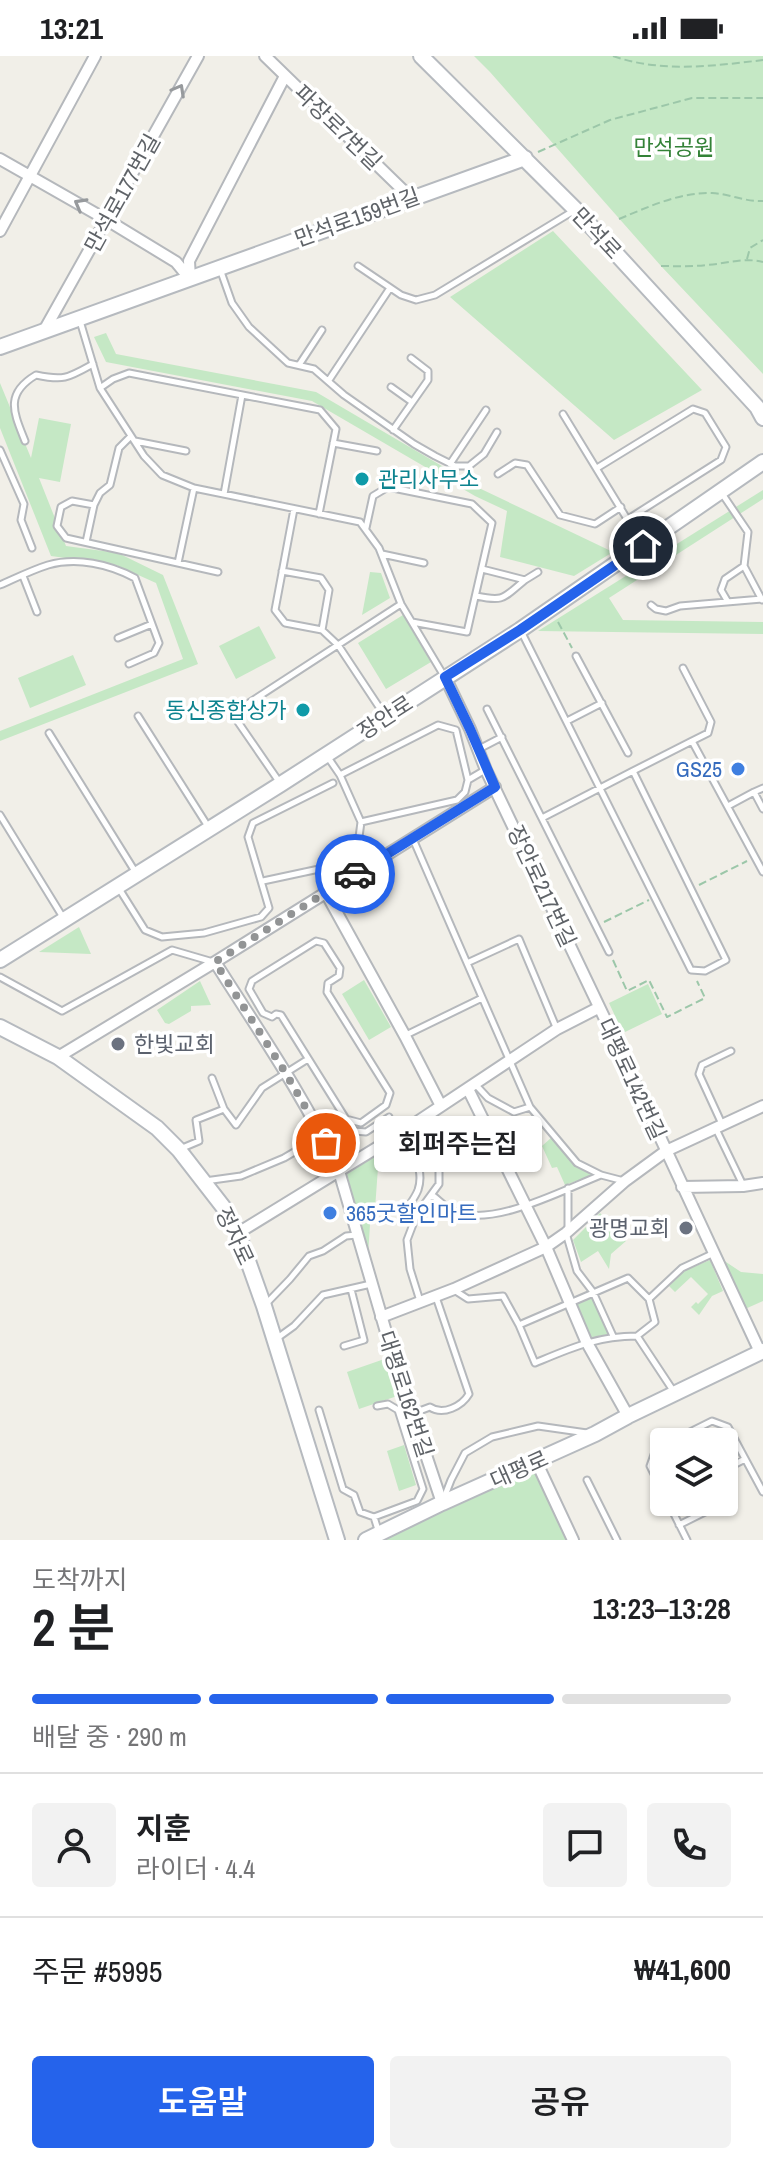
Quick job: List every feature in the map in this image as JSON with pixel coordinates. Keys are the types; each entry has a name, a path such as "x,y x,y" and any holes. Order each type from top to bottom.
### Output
{"street":[{"path":"0,231 95,56"},
{"name":"만석로177번길","path":"45,329 198,56"},
{"name":"파장로7번길","path":"265,56 411,198"},
{"name":"만석로","path":"421,56 576,210 761,411"},
{"path":"190,279 189,261 285,76"},
{"name":"만석로159번길","path":"0,347 525,158"},
{"path":"0,159 176,262 190,279"},
{"name":"장안로","path":"0,960 520,630 763,462"},
{"name":"장안로217번길","path":"445,677 598,1008"},
{"path":"58,1057 495,787"},
{"path":"326,893 441,1106"},
{"name":"대평로162번길","path":"215,962 285,1072 339,1171 381,1317 442,1503"},
{"path":"238,1233 418,1122 557,1029 598,1008"},
{"name":"대평로142번길","path":"598,1008 762,1352"},
{"name":"정자로","path":"0,1027 58,1057 157,1128 179,1150 224,1208 238,1233 264,1306 337,1540"},
{"path":"471,1086 586,1341 628,1416"},
{"path":"666,1151 763,1106"},
{"name":"대평로142번길","path":"381,1317 454,1289 546,1247 666,1151"},
{"path":"682,1187 763,1183"},
{"name":"대평로","path":"372,1537 595,1434 762,1352"},
{"path":"536,1461 573,1540"}],"lane":[{"path":"358,266 401,295 416,300 435,295 576,210"},
{"path":"220,268 232,303 249,327 288,363 314,369 393,430 450,464 469,466 484,454 497,432"},
{"path":"329,380 390,288"},
{"path":"79,319 100,388 144,456 162,475 194,488 360,522 381,554 401,604 445,677"},
{"path":"299,365 322,330"},
{"path":"393,430 428,380 428,371 411,358"},
{"path":"25,441 14,412 14,400 26,381 36,375 59,380 93,364"},
{"path":"100,388 129,373 320,410 336,429 319,514"},
{"path":"391,387 412,402"},
{"path":"224,494 242,395"},
{"path":"597,468 693,409 705,413 726,447 721,460 628,519"},
{"path":"450,464 486,410"},
{"path":"563,414 643,546"},
{"path":"86,542 94,505 100,493 110,485 119,448 132,439 186,451"},
{"path":"333,443 377,451"},
{"path":"0,450 24,504 21,520 32,548"},
{"path":"498,474 515,463 527,465 560,515 595,524 621,507"},
{"path":"366,529 373,496 388,487 472,504 492,523 467,632 412,622"},
{"path":"178,563 194,488"},
{"path":"651,605 666,611 680,606 762,600 744,566 748,532 721,491"},
{"path":"94,505 72,501 61,507 57,526 66,538 218,572"},
{"path":"294,509 275,610 285,623 322,630 338,645 386,716"},
{"path":"381,554 424,563"},
{"path":"0,585 49,565 77,562 101,565 135,578 159,643 154,653 129,664"},
{"path":"728,602 721,590 725,579 744,566"},
{"path":"482,569 525,580"},
{"path":"282,571 321,578 329,590 322,630"},
{"path":"476,596 502,599 538,572"},
{"path":"23,576 37,612"},
{"path":"281,784 238,722 241,708 401,604"},
{"path":"118,638 152,624"},
{"path":"520,630 691,970 705,971 726,960 633,771"},
{"path":"576,656 628,753"},
{"path":"542,818 708,733 711,722 683,668"},
{"path":"567,721 602,703"},
{"path":"487,709 609,952"},
{"path":"138,716 209,829"},
{"path":"340,775 438,725 456,730 468,780 465,792 457,800 361,822"},
{"path":"49,733 137,874"},
{"path":"478,750 502,737"},
{"path":"692,741 763,872"},
{"path":"262,881 347,863 357,852 361,822 340,775 327,755"},
{"path":"468,780 486,770"},
{"path":"118,886 145,930 162,937 204,933 261,917 269,908 248,837 253,823 333,783"},
{"path":"728,806 763,788"},
{"path":"754,792 763,809"},
{"path":"0,815 64,919"},
{"path":"413,839 530,1107 577,1163 601,1175 625,1181"},
{"path":"467,963 519,939 557,1029"},
{"path":"346,1119 361,1123 386,1105 390,1093 327,992 328,983 339,976 340,968 324,943 316,941 252,981 249,989 263,1013 272,1017 281,1015 308,1059 346,1119 354,1131 366,1132 389,1117"},
{"path":"0,977 62,1011 172,950 215,962"},
{"path":"405,1036 482,998"},
{"path":"731,1051 702,1065 699,1074 743,1186"},
{"path":"212,1078 224,1109 236,1125 262,1088 308,1059"},
{"path":"471,1086 514,1112 530,1107"},
{"path":"179,1150 199,1141 196,1120 224,1109"},
{"path":"418,1122 430,1135 439,1166 439,1184 417,1214 407,1240 410,1269 420,1301"},
{"path":"396,1136 407,1144 417,1163 419,1188 404,1214"},
{"path":"204,1181 241,1176 301,1148 326,1143"},
{"path":"432,1195 454,1212 496,1215 601,1175"},
{"path":"568,1188 567,1232 577,1271 593,1292 613,1336"},
{"path":"264,1306 309,1256 346,1236 357,1235"},
{"path":"649,1299 682,1268 714,1253"},
{"path":"454,1289 468,1299 503,1296 535,1363 586,1341 637,1336 655,1322 649,1299 628,1278 519,1325"},
{"path":"275,1340 294,1326 323,1295 371,1284"},
{"name":"대평로162번길","path":"344,1346 364,1340 351,1289"},
{"path":"377,1406 388,1404 398,1410 430,1407 443,1411 463,1403 469,1394 436,1296"},
{"path":"637,1336 675,1393"},
{"path":"319,1410 343,1489 354,1495 360,1512 374,1517 417,1501 423,1489 398,1410"},
{"path":"698,1428 712,1421 729,1428"},
{"name":"대평로","path":"442,1503 465,1453 492,1437 538,1426 595,1434"},
{"path":"738,1446 763,1492"},
{"path":"738,1463 745,1459"},
{"path":"587,1480 617,1540"},
{"path":"675,1516 687,1540"},
{"path":"679,1525 697,1516"},
{"path":"372,1537 374,1517"}],"path":[{"path":"613,56 663,66 705,67 763,60"},
{"path":"525,158 610,120 692,98 763,98"},
{"path":"619,219 690,195 714,193 746,201 763,201"},
{"path":"747,260 750,248 763,240"},
{"path":"661,266 703,266 747,260 763,262"},
{"path":"551,609 576,656"},
{"path":"691,890 755,857"},
{"path":"596,926 655,896"},
{"path":"609,952 627,991 649,980 667,1017 705,998 691,970"}],"green space":[{"name":"만석공원","path":"474,56 763,56 763,374 661,266"},
{"path":"553,231 702,390 614,440 450,297"},
{"path":"106,333 116,354 316,392 481,489 613,552 574,576 500,557 507,511 475,496 312,401 106,362 94,337"},
{"path":"0,383 31,458 39,418 71,424 60,482 39,478 66,546 118,553 163,575 198,664 0,741 0,731 183,659 156,583 116,565 51,556 0,428"},
{"path":"763,490 763,499 609,598 623,620 763,622 763,634 538,631"},
{"path":"370,572 381,573 390,598 362,615"},
{"path":"403,615 431,662 386,689 358,643"},
{"path":"259,626 276,658 236,679 219,646"},
{"path":"73,655 86,685 30,708 18,678"},
{"path":"79,927 91,954 39,952"},
{"path":"364,980 391,1027 369,1040 342,994"},
{"path":"200,981 211,1005 191,1006 191,1011 169,1024 165,1023 157,1010"},
{"path":"648,984 662,1014 623,1033 609,1003"},
{"path":"552,1137 574,1165 593,1175 565,1185 557,1167 552,1168 542,1146"},
{"path":"379,1154 375,1209 371,1209 368,1256 347,1174"},
{"path":"600,1213 626,1241 611,1254 609,1269 598,1251 581,1262 573,1240"},
{"path":"710,1260 723,1291 712,1296 699,1315 691,1307 708,1294 691,1277 675,1292 669,1286 684,1271"},
{"path":"723,1260 741,1272 763,1274 763,1301 745,1309"},
{"path":"592,1295 609,1334 588,1338 573,1304"},
{"path":"393,1356 406,1393 359,1409 347,1372"},
{"path":"404,1445 416,1485 399,1491 387,1451"},
{"path":"535,1466 570,1540 373,1540"}],"way so far":[{"path":"326,1143 215,962 355,874"}],"place":[{"name":"관리사무소","path":"362,479"},
{"name":"동신종합상가","path":"303,710"},
{"name":"GS25","path":"738,769"},
{"name":"한빛교회","path":"118,1044"},
{"name":"회퍼주는집","path":"326,1143"},
{"name":"365굿할인마트","path":"330,1213"},
{"name":"광명교회","path":"686,1228"}],"route":[{"path":"355,874 495,787 445,677 643,546"}]}
